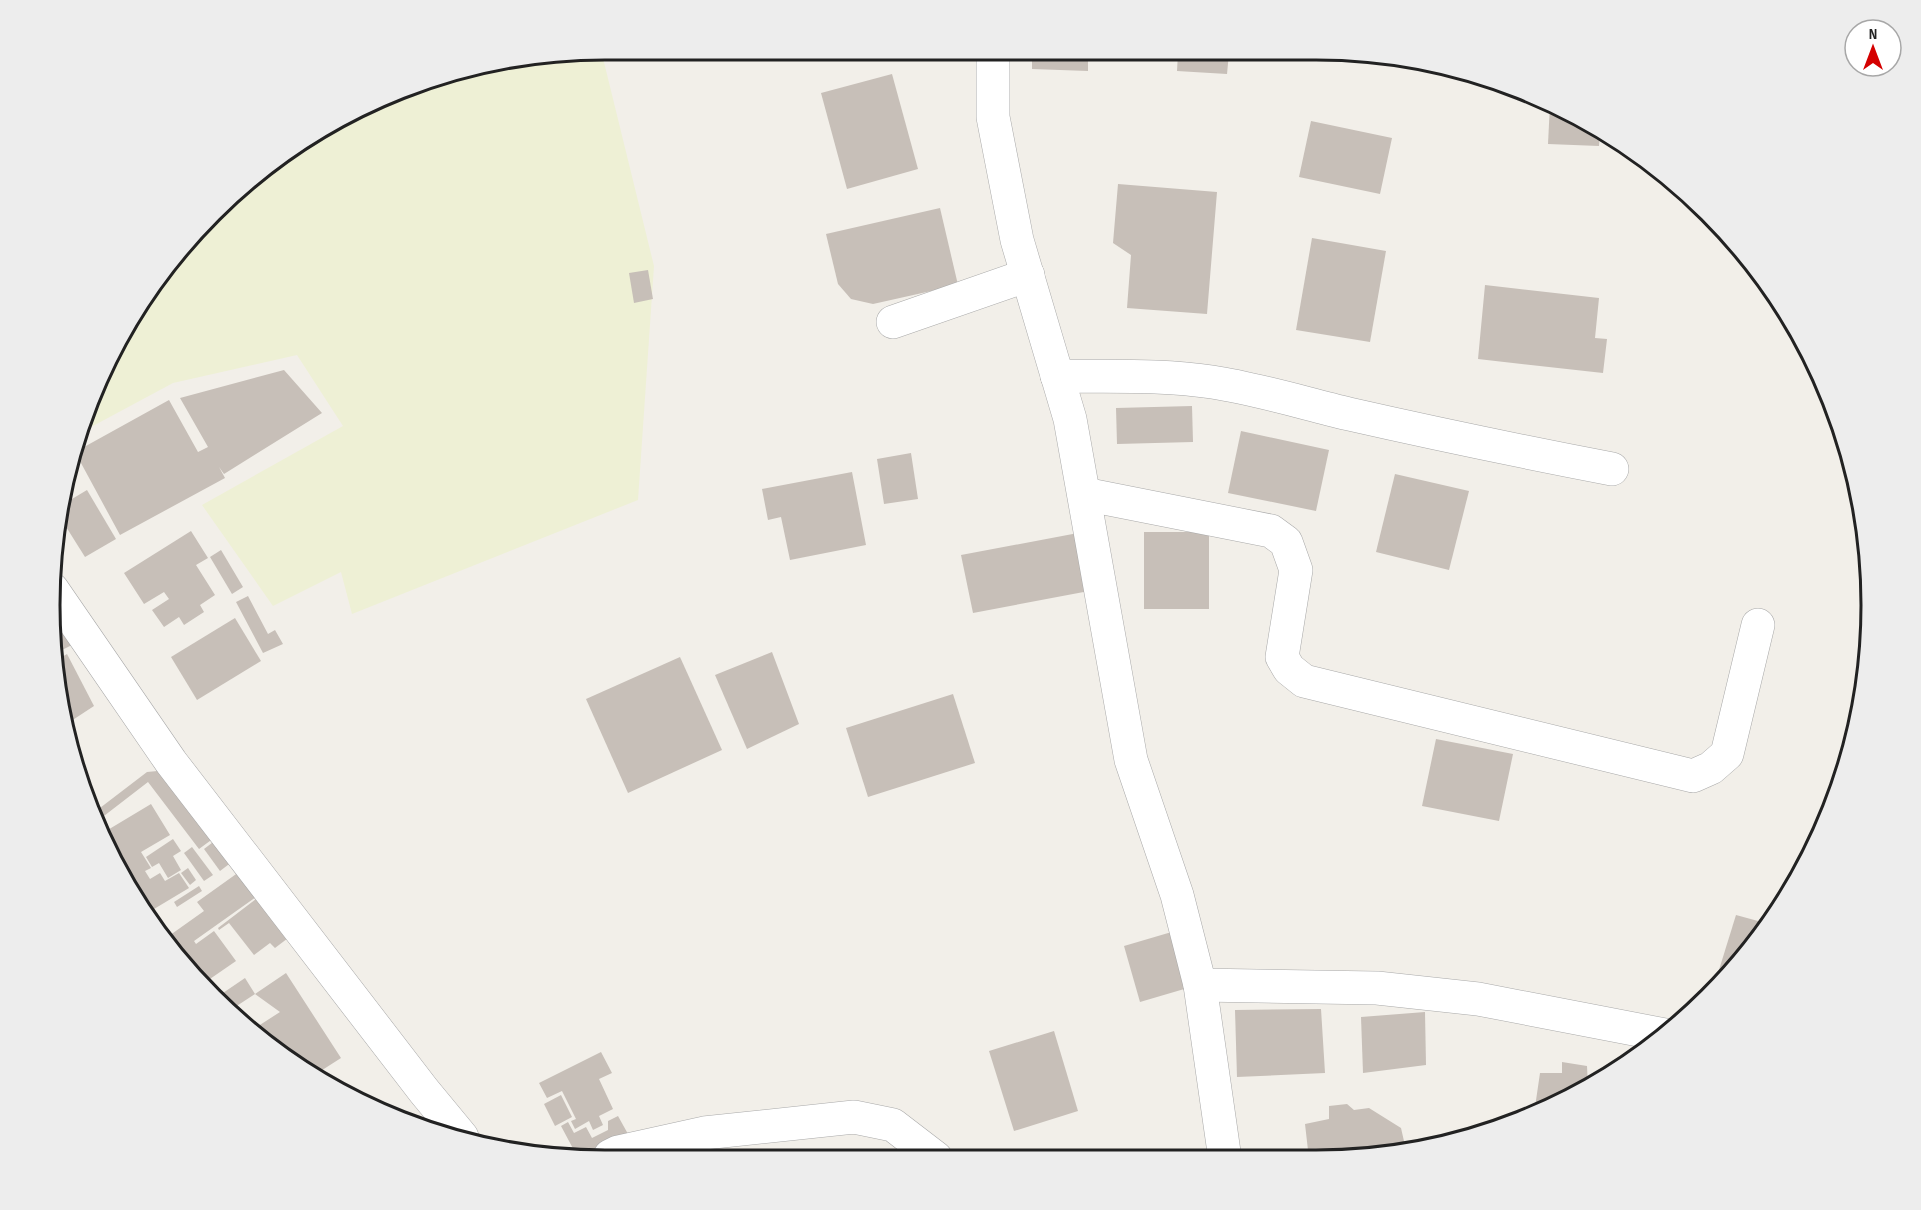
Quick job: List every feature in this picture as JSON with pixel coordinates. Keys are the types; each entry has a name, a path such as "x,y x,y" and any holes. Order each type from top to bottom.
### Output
{"street":[{"path":"993,60 993,117 1017,240 1070,418 1131,760 1177,895 1200,985 1224,1150"},
{"path":"893,322 1028,275"},
{"path":"1057,376 1141,377 1210,382 1258,390 1297,402 1466,440 1612,469"},
{"path":"1084,494 1271,531 1286,542 1296,570 1282,657 1289,669 1304,681 1693,776 1711,768 1727,754 1758,625"},
{"path":"60,601 171,762 455,1128"},
{"path":"1200,985 1377,988 1478,999 1653,1033"},
{"path":"627,1150 704,1133 854,1117 893,1125 926,1150"}],"green space":[{"path":"603,60 654,266 638,500 352,614 341,572 273,606 202,505 343,426 297,355 173,383 90,428 116,364 152,302 195,246 246,195 273,173 332,133 396,101 430,89 499,70 569,61"}],"building":[{"path":"1032,60 1088,60 1088,71 1032,69"},
{"path":"1178,60 1228,60 1227,74 1177,71"},
{"path":"892,74 918,169 847,189 821,93"},
{"path":"1550,113 1599,140 1599,146 1548,144"},
{"path":"1311,121 1392,138 1380,194 1299,177"},
{"path":"1118,184 1217,192 1207,314 1127,308 1131,255 1113,243"},
{"path":"940,208 958,285 873,304 851,299 838,284 826,234"},
{"path":"1312,238 1386,251 1370,342 1296,330"},
{"path":"648,270 653,299 634,303 629,273"},
{"path":"1485,285 1599,298 1595,338 1607,339 1603,373 1478,359"},
{"path":"284,370 322,413 224,474 219,467 225,478 120,535 80,461 84,447 169,400 198,452 208,447 180,398"},
{"path":"1192,406 1193,442 1117,444 1116,408"},
{"path":"1241,431 1329,450 1316,511 1228,493"},
{"path":"911,453 918,499 884,504 877,459"},
{"path":"852,472 866,545 790,560 781,517 768,520 762,489"},
{"path":"1395,474 1469,491 1449,570 1376,552"},
{"path":"87,490 116,539 85,557 66,527 70,500"},
{"path":"191,531 208,558 196,565 215,595 200,605 204,612 184,625 179,617 164,627 152,610 169,599 164,592 144,604 124,573"},
{"path":"1144,532 1209,532 1209,609 1144,609"},
{"path":"1078,533 1089,591 973,613 961,555"},
{"path":"221,550 243,587 232,594 210,557"},
{"path":"248,596 268,634 275,630 283,644 263,653 236,602"},
{"path":"235,618 261,661 197,700 171,657"},
{"path":"70,629 76,643 62,650 61,634"},
{"path":"772,652 799,724 747,749 715,675"},
{"path":"67,654 94,706 72,720 70,711 63,657"},
{"path":"680,657 722,750 628,793 586,699"},
{"path":"953,694 975,763 868,797 846,728"},
{"path":"1436,739 1513,754 1499,821 1422,806"},
{"path":"168,770 218,835 199,849 148,782 102,817 99,809 147,772"},
{"path":"151,804 170,835 141,852 151,868 145,871 150,879 160,873 165,881 179,873 189,888 153,910 133,878 108,830"},
{"path":"221,836 237,858 220,871 204,849"},
{"path":"173,839 181,851 173,856 181,870 168,878 159,863 152,867 146,857"},
{"path":"192,847 213,875 204,881 184,853"},
{"path":"188,868 196,880 190,885 181,873"},
{"path":"239,872 256,897 194,941 196,944 214,931 236,961 210,979 171,934 204,911 197,902"},
{"path":"199,886 202,891 177,907 174,902"},
{"path":"256,899 296,932 275,948 270,943 254,955 229,923 219,930 218,928"},
{"path":"1736,915 1759,921 1748,937 1718,972"},
{"path":"1175,931 1191,987 1140,1002 1124,946"},
{"path":"286,973 341,1058 322,1070 273,1037 259,1026 280,1012 255,994"},
{"path":"245,978 255,994 237,1006 223,993"},
{"path":"1321,1009 1325,1073 1237,1077 1235,1010"},
{"path":"1425,1012 1426,1065 1363,1073 1361,1017"},
{"path":"1054,1031 1078,1111 1014,1131 989,1051"},
{"path":"601,1052 612,1073 599,1079 613,1109 599,1116 603,1125 593,1130 589,1121 575,1129 571,1121 576,1119 562,1091 547,1098 539,1083"},
{"path":"1562,1062 1587,1066 1588,1077 1535,1104 1540,1073 1562,1073"},
{"path":"561,1095 572,1117 555,1126 544,1104"},
{"path":"1347,1104 1354,1110 1369,1108 1401,1128 1404,1143 1352,1149 1308,1150 1305,1124 1329,1119 1329,1106"},
{"path":"618,1116 628,1134 598,1150 573,1149 561,1126 568,1122 574,1133 586,1127 592,1138 608,1130 608,1121"}]}
